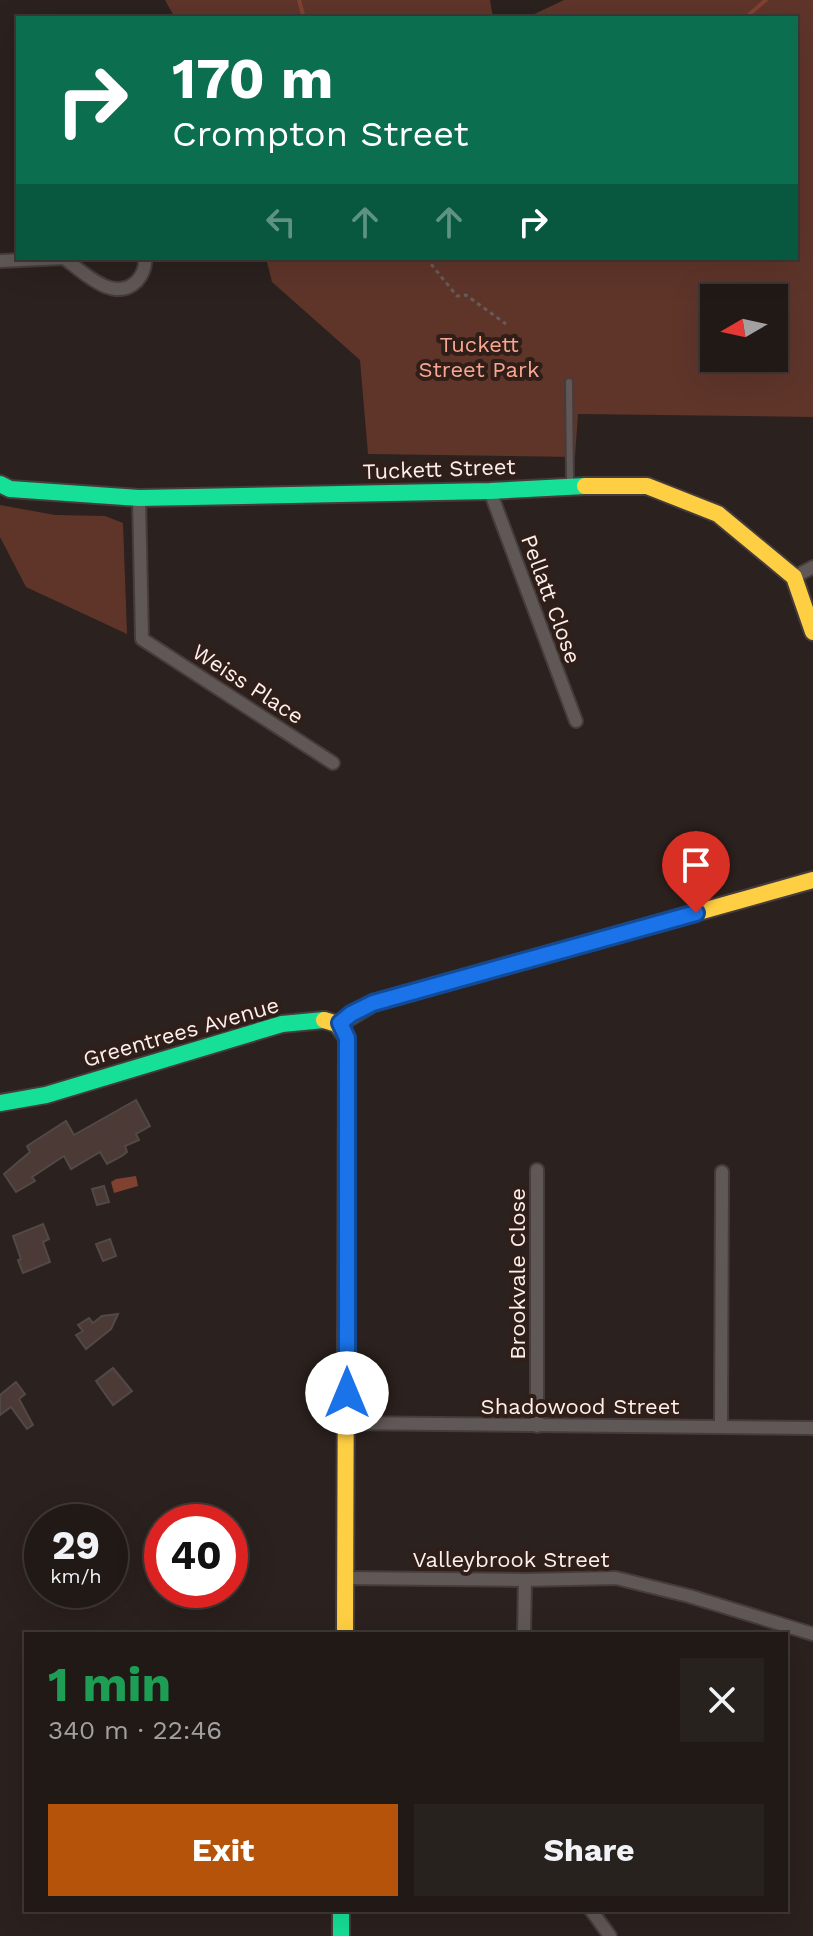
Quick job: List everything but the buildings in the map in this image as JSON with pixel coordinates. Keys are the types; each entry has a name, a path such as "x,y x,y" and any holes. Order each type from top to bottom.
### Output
{"street":[{"path":"0,261 21,260"},
{"path":"67,260 100,285 117,289 132,285 142,276 145,260"},
{"name":"Tuckett Street","path":"0,484 10,489 139,498 647,486 718,514 794,577"},
{"name":"Pellatt Close","path":"490,491 576,721"},
{"name":"Weiss Place","path":"139,498 142,639 333,763"},
{"path":"813,567 794,577 813,632"},
{"path":"345,1632 347,1038 340,1023 373,1003 813,880"},
{"name":"Greentrees Avenue","path":"0,1103 46,1095 282,1024 320,1019 340,1023"},
{"name":"Brookvale Close","path":"537,1170 537,1426"},
{"path":"721,1427 722,1172"},
{"name":"Shadowood Street","path":"347,1423 813,1428"},
{"name":"Valleybrook Street","path":"345,1578 616,1578 689,1596 813,1634"},
{"path":"524,1632 525,1580"},
{"path":"341,1912 341,1936"},
{"path":"592,1912 610,1936"}],"lane":[{"path":"569,382 570,486"}],"path":[{"path":"428,260 457,296 466,295 506,324"}],"green space":[{"path":"165,0 490,0 493,16 174,16"},
{"name":"Tuckett Street Park","path":"564,0 813,0 813,417 578,414 575,457 368,454 360,360 272,282 266,260 798,260 798,16 530,16"},
{"path":"0,505 55,515 105,516 123,523 127,634 26,587 0,537"}],"shaded area":[{"path":"136,1176 138,1186 114,1193 111,1182"}],"waterway":[{"path":"299,0 303,16"},
{"path":"747,16 766,0"}],"traffic: fast":[{"path":"0,484 10,489 139,498 490,491 585,486"},
{"path":"0,1103 46,1095 282,1024 324,1020"},
{"path":"341,1912 341,1936"}],"traffic: slow":[{"path":"585,486 647,486 718,514 794,577 813,632"},
{"path":"340,1023 373,1003 813,880"},
{"path":"324,1020 337,1024 347,1038 345,1632"}],"route":[{"path":"347,1393 347,1038 340,1023 373,1003 696,913"}]}
